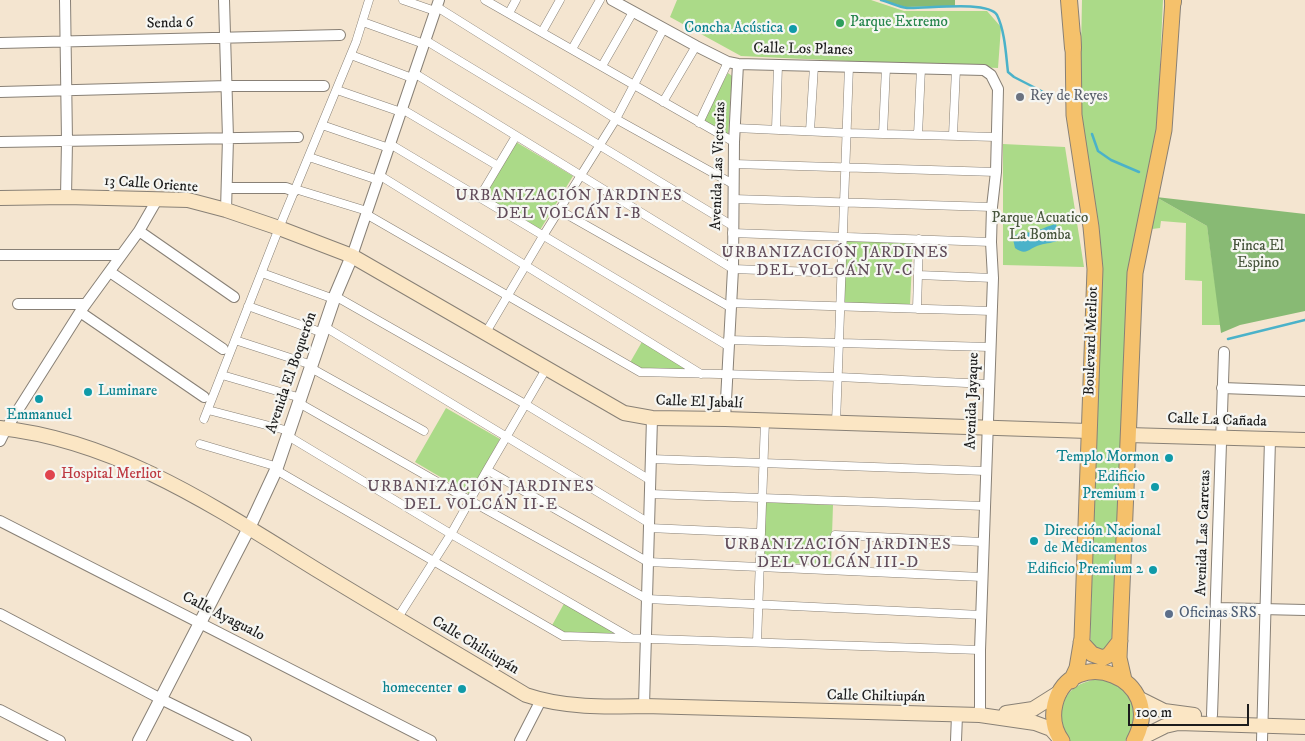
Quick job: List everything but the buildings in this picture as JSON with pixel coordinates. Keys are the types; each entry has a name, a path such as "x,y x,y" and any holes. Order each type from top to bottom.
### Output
{"highway":[{"path":"1069,0 1073,48"}],"main road":[{"name":"Boulevard Merliot","path":"1071,681 1077,668 1081,642 1095,269 1074,115 1074,0"},
{"path":"1124,680 1119,658 1135,273 1164,130 1173,1"},
{"name":"13 Calle Oriente","path":"0,198 66,197 188,200 226,210 279,228 352,256"},
{"name":"Calle El Jabalí","path":"352,256 624,413 652,418 1088,431"},
{"name":"Calle Chiltiupán","path":"2,432 49,436 102,452 142,469 249,528 526,695 541,700 555,703 611,707 644,706 980,715 1035,723 1057,736"},
{"name":"Calle La Cañada","path":"1128,435 1305,440"},
{"path":"1081,642 1092,654 1103,658 1109,655 1120,641"},
{"path":"1057,736 1054,710 1060,692 1071,681 1081,675 1103,672 1124,680 1138,698 1142,708 1142,720 1135,741"},
{"name":"Calle Chiltiupán","path":"980,715 1033,709 1060,692"},
{"path":"1138,698 1164,711 1181,714 1212,715 1305,727"},
{"path":"1135,741 1165,726 1178,723 1305,718"}],"street":[{"path":"64,0 67,141 66,197"},
{"path":"224,0 224,38 228,86 228,188 226,210"},
{"path":"204,419 279,228 351,55 369,0"},
{"path":"403,0 437,6 616,119 734,184"},
{"path":"485,0 734,142"},
{"path":"508,13 516,0"},
{"path":"542,32 560,0"},
{"path":"572,50 600,0"},
{"name":"Calle Los Planes","path":"612,0 696,46 733,63 956,69 987,72 994,79 998,89"},
{"name":"Avenida El Boquerón","path":"139,741 249,528 277,468 437,6"},
{"path":"602,66 633,12"},
{"path":"363,22 425,42 599,145 732,229 844,237 992,242"},
{"path":"486,334 558,210 616,119 664,28"},
{"name":"Senda 6","path":"0,43 340,35"},
{"path":"663,102 696,46"},
{"path":"351,55 413,76 516,136 732,269 842,273"},
{"path":"699,123 733,63"},
{"name":"Avenida Las Victorias","path":"725,419 734,184 733,63"},
{"path":"776,129 778,65"},
{"path":"810,131 814,66"},
{"path":"836,423 849,66"},
{"path":"883,134 886,67"},
{"path":"918,135 921,68"},
{"path":"953,136 956,69"},
{"path":"0,92 65,92 228,86 324,86"},
{"name":"Avenida Jayaque","path":"980,715 984,506 993,278 992,207 996,172 998,89"},
{"path":"336,90 401,111 498,166"},
{"path":"322,124 389,146 728,343 838,343 990,347"},
{"path":"735,128 846,133 996,136"},
{"path":"479,198 516,136"},
{"path":"0,142 298,137"},
{"path":"309,157 378,178 526,265 702,374"},
{"path":"734,164 996,172"},
{"path":"228,188 286,188 366,213 640,372 838,377 988,384"},
{"path":"2,432 83,308 139,231 158,198"},
{"path":"733,199 992,207"},
{"path":"558,210 730,305 992,311"},
{"path":"139,231 234,298"},
{"path":"917,309 919,239"},
{"path":"0,255 121,255"},
{"path":"110,272 223,349"},
{"path":"262,273 335,297 525,404 650,480"},
{"path":"918,275 993,278"},
{"path":"18,304 83,308 204,397"},
{"path":"248,306 324,330 506,437 649,526 761,533"},
{"path":"235,340 311,367 424,432"},
{"name":"Avenida Las Carretas","path":"1212,715 1224,352"},
{"path":"397,618 451,534 546,368"},
{"path":"222,374 300,400 470,500 647,598 981,615"},
{"path":"1222,388 1305,391"},
{"path":"208,410 289,434 451,534 632,638"},
{"path":"644,706 652,418"},
{"path":"756,642 765,422"},
{"path":"1262,741 1270,439"},
{"path":"200,444 277,468 563,636 980,650"},
{"path":"651,460 986,471"},
{"path":"487,470 648,562 982,578"},
{"path":"650,494 984,506"},
{"name":"Calle Ayagualo","path":"0,521 431,741"},
{"path":"835,535 983,542"},
{"path":"1217,608 1305,610"},
{"path":"0,614 161,699 246,741"},
{"path":"520,741 541,700"},
{"path":"0,710 60,741"},
{"path":"956,741 957,715"}],"green space":[{"name":"Parque Extremo","path":"677,0 871,0 904,11 987,11 1001,27 998,68 741,56 670,17"},
{"path":"882,0 955,0 955,6 905,7"},
{"path":"1082,0 1163,0 1157,132 1128,279 1111,651 1090,651 1101,273 1080,99"},
{"path":"728,73 732,76 728,136 702,121"},
{"path":"516,142 573,176 540,230 484,196"},
{"name":"Parque Acuatico La Bomba","path":"1003,144 1065,147 1084,267 1003,265"},
{"path":"1156,197 1207,226 1221,325 1202,325 1202,281 1185,280 1186,223 1161,221 1160,228 1152,229 1140,276"},
{"name":"Finca El Espino","path":"1156,197 1305,214 1305,311 1240,325 1221,333 1207,226"},
{"path":"847,240 913,242 910,305 844,303"},
{"path":"643,340 702,374 640,372 628,366"},
{"path":"446,408 500,439 469,494 415,462"},
{"path":"765,502 833,505 831,565 763,562"},
{"path":"566,600 632,638 563,636 550,629"},
{"path":"1098,679 1119,687 1131,701 1134,710 1134,720 1131,730 1125,741 1070,741 1061,720 1061,710 1064,701 1076,687"}],"water":[{"path":"1056,224 1060,240 1037,246 1026,252 1015,248 1013,239 1018,234 1032,232"}],"waterway":[{"path":"881,0 907,8 970,6 991,10 997,15 1002,28 1008,72 1051,96"},
{"path":"1092,134 1098,151 1111,160 1139,172"},
{"path":"1228,339 1305,320"}],"place":[{"name":"Parque Extremo","path":"840,23"},
{"name":"Concha Acústica","path":"793,29"},
{"name":"Rey de Reyes","path":"1020,97"},
{"name":"Luminare","path":"88,392"},
{"name":"Emmanuel","path":"39,399"},
{"name":"Templo Mormon","path":"1169,458"},
{"name":"Hospital Merliot","path":"50,475"},
{"name":"Edificio Premium 1","path":"1155,487"},
{"name":"Dirección Nacional de Medicamentos","path":"1034,541"},
{"name":"Edificio Premium 2","path":"1153,570"},
{"name":"Oficinas SRS","path":"1169,614"},
{"name":"homecenter","path":"462,689"}],"district":[{"name":"URBANIZACIÓN JARDINES DEL VOLCÁN I-B","path":"569,206"},
{"name":"URBANIZACIÓN JARDINES DEL VOLCÁN IV-C","path":"835,263"},
{"name":"URBANIZACIÓN JARDINES DEL VOLCÁN II-E","path":"481,497"},
{"name":"URBANIZACIÓN JARDINES DEL VOLCÁN III-D","path":"838,555"}]}
